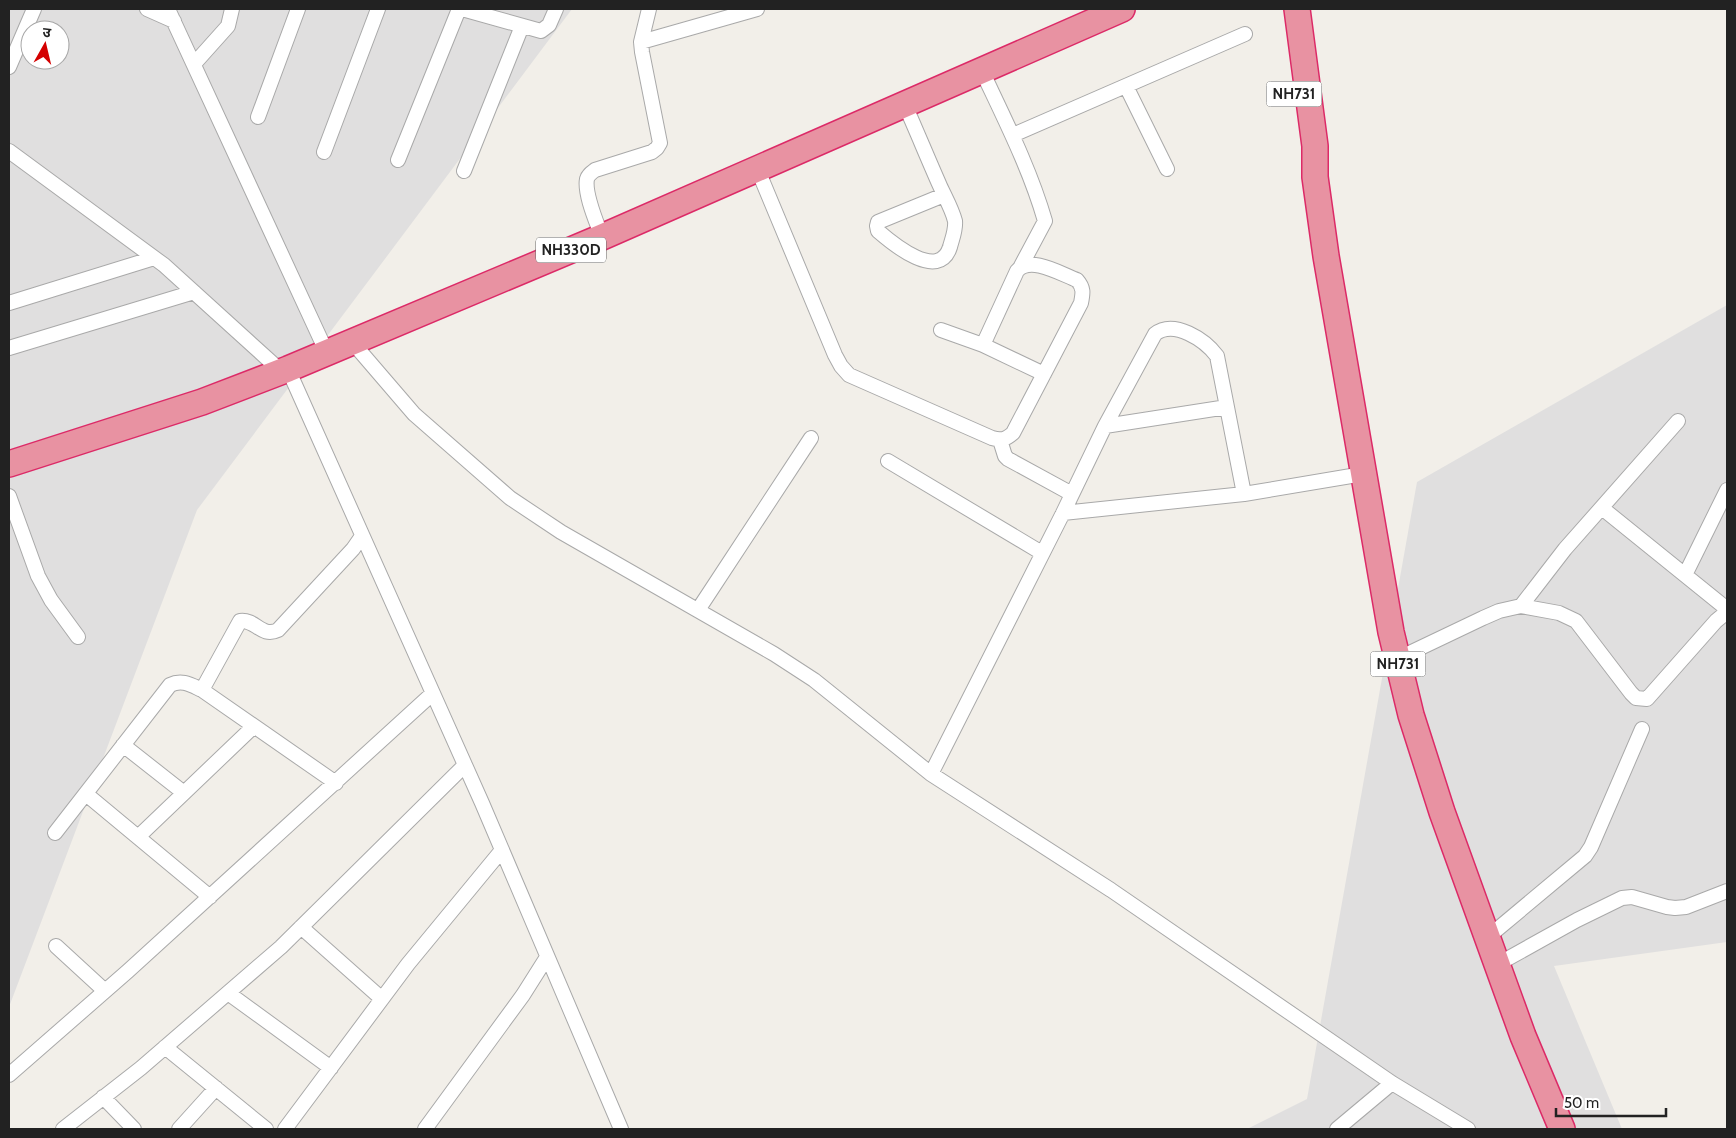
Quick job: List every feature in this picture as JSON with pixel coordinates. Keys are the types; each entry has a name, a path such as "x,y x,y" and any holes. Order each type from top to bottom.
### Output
{"highway":[{"name":"NH330D","path":"9,464 202,402 327,353 602,237 1122,9"},
{"name":"NH731","path":"1282,9 1302,147 1315,176"},
{"name":"NH731","path":"1297,9 1316,146 1315,176 1326,256 1384,602 1397,659 1428,772 1523,1036 1562,1129"}],"street":[{"path":"9,67 34,9"},
{"path":"147,9 171,15 327,353"},
{"path":"194,64 228,26 232,9"},
{"path":"258,116 298,9"},
{"path":"324,152 378,9"},
{"path":"398,160 460,9 481,11 541,31 549,25 556,9"},
{"path":"602,237 588,190 587,181 589,174 595,170 652,152 660,143 641,42 649,9"},
{"path":"641,42 757,9"},
{"path":"464,170 522,26"},
{"path":"1012,135 1245,34"},
{"path":"982,71 1037,194 1045,221 1017,271 983,345"},
{"path":"1126,86 1167,169"},
{"path":"905,105 944,195 955,221 955,231 948,253 937,261 921,260 913,257 878,231 878,222 944,195"},
{"path":"9,151 154,258 285,370 465,765 621,1129"},
{"path":"757,168 835,356 849,375 1000,440 1007,439 1013,433 1081,303 1084,290 1077,280 1035,264 1021,266"},
{"path":"9,304 154,258"},
{"path":"9,348 194,292"},
{"path":"931,774 1105,426 1155,334 1160,330 1167,328 1180,330 1200,340 1212,349 1217,356 1244,494"},
{"path":"941,330 983,345 1044,374"},
{"path":"353,342 414,414 510,498 561,532 774,654 814,680 931,774 1111,890 1392,1083 1468,1129"},
{"path":"1105,426 1227,408"},
{"path":"1521,606 1566,549 1678,421"},
{"path":"698,610 811,438"},
{"path":"1000,440 1005,456 1008,459 1072,494"},
{"path":"888,461 1042,553"},
{"path":"1063,513 1244,494 1363,474"},
{"path":"1685,575 1727,490"},
{"path":"9,496 38,576 51,600 78,637"},
{"path":"1397,659 1499,611 1521,606 1559,613 1576,621 1631,693 1636,698 1647,699 1727,609 1602,508"},
{"path":"202,690 240,621 247,621 267,632 272,633 278,630 362,536"},
{"path":"55,833 170,684 181,682 202,690 253,727 336,782"},
{"path":"9,1076 210,897 432,694"},
{"path":"138,837 253,727"},
{"path":"1488,937 1585,856 1591,847 1642,729"},
{"path":"124,744 184,793"},
{"path":"63,1129 165,1047 281,947 465,765"},
{"path":"86,794 210,897"},
{"path":"285,1129 408,964 502,850"},
{"path":"1498,964 1577,920 1622,898 1632,897 1676,908 1686,907 1727,891"},
{"path":"301,927 382,999"},
{"path":"56,946 105,991"},
{"path":"425,1129 523,995 547,957"},
{"path":"228,993 330,1068"},
{"path":"165,1047 266,1129"},
{"path":"1337,1129 1392,1083"},
{"path":"179,1129 216,1088"},
{"path":"103,1097 134,1129"}],"shaded area":[{"path":"9,9 572,9 197,510 9,1007"},
{"path":"1727,305 1727,942 1554,966 1622,1129 1247,1129 1307,1099 1417,482"}]}
